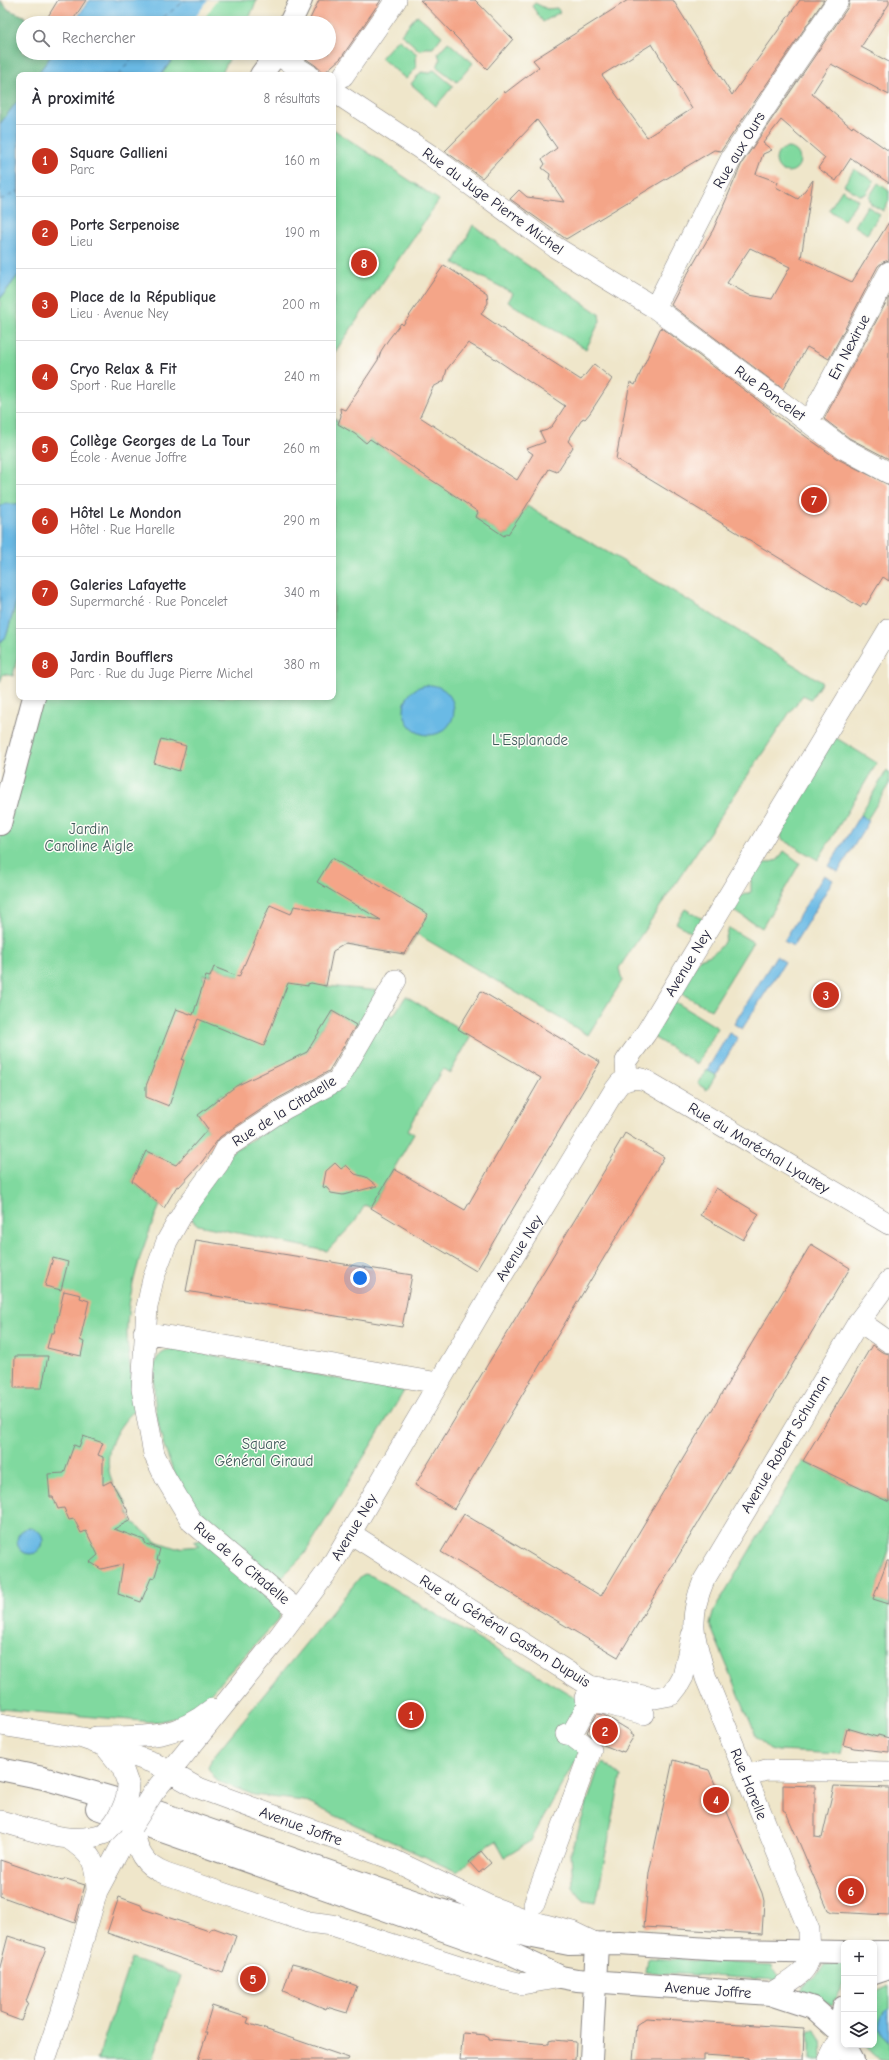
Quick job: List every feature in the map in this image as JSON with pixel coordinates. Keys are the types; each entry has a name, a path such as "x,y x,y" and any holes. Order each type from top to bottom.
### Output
{"main road":[{"path":"293,16 301,0"},
{"path":"263,72 272,60"},
{"path":"0,824 33,700"},
{"name":"Avenue Joffre","path":"0,1769 148,1800 430,1907 528,1936 569,1944 619,1943 724,1950 841,1952"},
{"name":"Avenue Joffre","path":"0,1783 97,1808 512,1954 561,1977 596,1982 770,1994 813,2008 841,2038"},
{"path":"591,2060 597,1944"},
{"path":"877,1952 889,1952"},
{"path":"877,1972 889,1968"},
{"path":"848,2048 854,2060"}],"street":[{"path":"338,83 396,0"},
{"name":"Rue aux Ours","path":"655,308 732,157 838,0"},
{"path":"287,60 305,72"},
{"name":"Rue du Juge Pierre Michel","path":"338,83 430,155 555,247 655,308"},
{"name":"En Nexirue","path":"809,421 889,272"},
{"name":"Rue Poncelet","path":"655,308 809,421 843,448 889,473"},
{"name":"Avenue Ney","path":"118,1836 238,1687 330,1568 601,1112 620,1084 627,1080 626,1061 646,1033 889,629"},
{"name":"Rue de la Citadelle","path":"298,1611 192,1522 168,1483 154,1454 148,1427 142,1389 144,1332 153,1279 167,1241 185,1210 218,1164 227,1147 284,1109 338,1080 396,980"},
{"name":"Rue du Maréchal Lyautey","path":"627,1080 637,1078 645,1080 889,1224"},
{"name":"Avenue Robert Schuman","path":"694,1621 698,1595 704,1580 859,1321 889,1281"},
{"path":"859,1321 889,1342"},
{"path":"144,1332 438,1384"},
{"name":"Rue du Général Gaston Dupuis","path":"350,1533 590,1686 655,1698 671,1695 683,1677 694,1621"},
{"name":"Rue Harelle","path":"694,1621 695,1641 706,1678 809,1930 809,1960 804,1969 770,1994"},
{"path":"83,1738 149,1736 177,1731 194,1723 238,1687"},
{"path":"534,1904 591,1750 568,1735 598,1700 644,1714"},
{"name":"Avenue Joffre","path":"0,1725 83,1738 154,1763 196,1787 389,1858 489,1906 530,1921 572,1932 597,1944"},
{"path":"45,2060 68,1992 98,1891 118,1836 115,1822 127,1799 128,1784 122,1767 104,1745"},
{"path":"746,1776 766,1770 889,1772"},
{"path":"0,1822 68,1838 83,1840 118,1836"},
{"name":"Avenue Joffre","path":"118,1836 139,1852 152,1868 308,1922 332,1925 487,1975 522,1984 561,1977"},
{"path":"68,1838 86,1850 92,1859 97,1871 98,1891"},
{"path":"829,2060 841,2045"}],"green space":[{"path":"0,0 9,10 24,16 16,16 16,60 48,60 39,72 16,72 16,103 0,124"},
{"path":"215,0 257,0 250,16 203,16"},
{"path":"535,3 547,9 557,8 560,12 543,22 532,6"},
{"path":"417,15 442,36 433,48 425,48 420,51 401,34"},
{"path":"398,39 417,54 415,60 417,67 406,79 381,58"},
{"path":"448,42 473,63 457,82 437,67 440,60 438,53"},
{"path":"172,60 228,60 222,72 163,72"},
{"path":"434,70 453,86 436,106 411,84 421,72 428,73"},
{"path":"336,131 439,200 336,351"},
{"path":"788,148 796,152 800,160 796,168 788,172 780,168 776,160 780,152"},
{"path":"854,169 874,181 866,194 859,195 844,185"},
{"path":"878,183 889,191 889,201 883,211 871,204 869,197"},
{"path":"842,190 858,200 844,220 829,210"},
{"path":"867,206 880,214 867,234 855,226"},
{"path":"473,225 514,256 599,314 600,321 586,349 508,302 513,293 454,263"},
{"path":"16,278 16,504 0,507 0,299"},
{"path":"336,420 339,422 338,424 340,426 342,424 365,438 363,441 365,443 370,439 479,511 476,517 504,536 506,533 508,534 527,506 635,568 822,682 811,699 803,695 790,712 619,968 622,981 588,1035 417,934 404,954 332,942 331,949 333,951 331,952 326,986 382,991 360,1028 332,1011 307,1052 253,1091 245,1080 225,1096 223,1094 216,1099 217,1102 198,1115 218,1144 206,1156 161,1182 151,1174 159,1157 146,1151 132,1181 160,1205 138,1264 128,1310 127,1326 130,1367 137,1408 121,1426 111,1446 109,1467 111,1479 116,1491 118,1490 127,1504 126,1505 131,1520 155,1541 176,1548 199,1546 194,1542 203,1539 277,1605 280,1612 279,1619 200,1704 184,1714 167,1720 154,1722 0,1709 0,820 33,700 336,700","holes":["214,967 283,994 197,1003 206,979 203,978 204,975 210,976"]},
{"path":"16,602 16,663 13,676 3,674 0,683 0,644 7,634"},
{"path":"833,736 877,763 818,860 782,839 781,827 784,821 796,810 797,796"},
{"path":"887,770 889,772 889,784 867,820 860,815"},
{"path":"784,851 800,863 762,928 731,909 739,897 751,892 751,876 759,865 778,860"},
{"path":"685,909 708,922 699,937 676,923"},
{"path":"729,928 753,942 711,1010 679,992 699,959 710,955 719,949 725,940"},
{"path":"406,996 471,1036 450,1073 443,1069 441,1071 408,1130 414,1134 371,1208 365,1205 354,1223 327,1251 198,1225 188,1216 229,1153 342,1086 385,1009 393,1016"},
{"path":"674,1001 718,1028 697,1064 653,1037"},
{"path":"707,1070 716,1075 707,1090 698,1084"},
{"name":"Square Général Giraud","path":"173,1348 404,1391 304,1555 279,1580 209,1523 194,1506 175,1475 162,1440 155,1404 154,1386 154,1367 157,1358 161,1354"},
{"path":"803,1461 889,1502 889,1550 874,1599 889,1604 889,1738 878,1735 877,1737 847,1728 841,1754 778,1751 770,1749 757,1738 710,1625 713,1612"},
{"path":"365,1574 372,1576 583,1702 581,1750 530,1842 505,1857 496,1841 484,1848 457,1872 304,1801 254,1795 217,1781 208,1768 212,1758 361,1576"},
{"path":"604,1762 621,1776 596,1903 583,1901 573,1887 571,1853 598,1769"},
{"path":"648,1958 772,1965 773,1969 782,1978 776,1980 646,1972"},
{"path":"131,1959 181,1976 153,2060 97,2060"},
{"path":"824,1964 841,1964 841,1988 832,2005 815,1994 799,1991 807,1982 815,1978"},
{"path":"889,1986 889,2008 885,2012 880,2025 882,2034 889,2042 889,2060 881,2059 875,2056 867,2048 877,2048 877,1992"},
{"path":"810,2029 816,2029 821,2039 822,2060 810,2060"}],"water":[{"path":"89,0 215,0 203,16 79,16"},
{"path":"48,60 172,60 163,72 39,72"},
{"path":"16,103 16,278 0,299 0,124"},
{"path":"5,504 16,504 16,602 7,634 0,644 0,507"},
{"path":"424,685 434,685 447,692 454,705 454,715 447,728 434,735 424,735 415,731 408,724 404,715 404,705 408,696 415,689"},
{"path":"860,815 869,821 838,872 829,866"},
{"path":"824,875 833,880 793,946 784,941"},
{"path":"776,956 785,962 742,1029 734,1024"},
{"path":"729,1033 738,1038 716,1075 707,1070"},
{"path":"30,1528 39,1532 43,1541 39,1550 30,1554 21,1550 17,1541 21,1532"},
{"path":"889,2008 889,2042 882,2034 880,2025 885,2012"}],"pier":[{"path":"208,0 217,0 206,16 196,16"}],"building":[{"path":"58,0 86,0 76,16 48,16"},
{"path":"319,0 381,0 341,58 325,72 323,72 308,60 336,60 336,16 311,16"},
{"path":"420,0 475,0 513,39 487,69"},
{"path":"628,0 673,0 732,95 800,0 824,0 721,151 714,150 566,239 510,199 519,190 527,197 564,202 549,179 550,174 542,168 545,164 542,159 557,148 537,120 482,178 445,151 504,91 505,93 539,67 533,60","holes":["652,44 692,109 647,137 602,75"]},
{"path":"850,0 889,0 889,4 861,47 889,62 889,95 831,64 812,94 852,128 853,126 889,151 889,183 851,158 836,181 818,168 825,158 781,120 763,143 772,150 763,154 756,174 778,182 776,187 798,199 813,180 801,258 852,282 889,222 889,260 878,266 829,359 807,347 783,389 671,305 713,230 742,163 848,7","holes":["750,248 790,267 772,299 749,295 727,283"]},
{"path":"444,265 487,293 488,303 481,314 523,343 581,380 594,364 612,379 590,413 585,419 583,418 568,441 573,447 557,472 549,469 519,518 508,534 506,533 504,536 476,517 478,512 451,493 370,439 366,443 355,434 338,424 341,416 340,408 345,410 378,360 381,351 388,340 401,323 403,325","holes":["468,343 491,356 565,406 552,426 547,430 540,432 545,442 526,449 533,454 517,480 420,417 433,387 444,381 447,369"]},
{"path":"889,297 889,459 849,438 824,419"},
{"path":"661,327 771,410 770,411 836,458 889,485 889,581 883,577 866,605 863,603 860,607 616,459 630,382 635,385"},
{"path":"161,739 186,746 179,771 154,763"},
{"path":"332,858 428,914 404,954 345,944 333,951 326,986 311,983 308,984 308,986 288,983 264,1046 198,1019 182,1060 184,1060 169,1106 146,1097 146,1086 176,1009 193,1015 206,976 210,977 214,967 239,977 270,905 291,914 294,906 381,920 317,882"},
{"path":"481,991 600,1062 476,1271 371,1208 394,1169 465,1210 541,1078 458,1029"},
{"path":"332,1011 356,1025 329,1071 277,1099 220,1137 201,1163 179,1187 177,1186 164,1208 132,1181 146,1151 176,1165 208,1129 198,1115 236,1086 307,1052"},
{"path":"625,1133 664,1157 454,1509 415,1485 615,1153 614,1152"},
{"path":"335,1163 341,1169 346,1165 355,1174 366,1177 377,1186 343,1195 331,1193 327,1188 323,1187 326,1171"},
{"path":"716,1188 759,1214 743,1240 700,1215"},
{"path":"196,1240 412,1275 402,1327 186,1291"},
{"path":"811,1244 850,1268 618,1657 441,1552 464,1514 601,1596"},
{"path":"53,1258 68,1262 61,1290 45,1286"},
{"path":"64,1291 81,1295 80,1298 89,1301 80,1340 84,1342 81,1356 47,1348 51,1333 54,1333"},
{"path":"872,1345 882,1352 889,1354 889,1502 803,1461"},
{"path":"15,1356 48,1356 42,1388 14,1388"},
{"path":"83,1436 103,1443 98,1455 103,1457 103,1485 111,1481 128,1511 127,1512 131,1520 114,1529 144,1540 146,1544 160,1549 157,1560 160,1560 154,1579 151,1578 141,1602 118,1594 123,1564 101,1569 90,1562 98,1555 86,1531 81,1533 74,1519 69,1520 64,1508 58,1509 53,1497 50,1497 48,1474 64,1473 74,1445 79,1447"},
{"path":"887,1561 889,1561 889,1604 873,1599"},
{"path":"597,1714 604,1715 632,1732 631,1734 634,1736 624,1752 601,1744 587,1732"},
{"path":"847,1728 877,1737 878,1735 889,1738 889,1752 854,1748 843,1745"},
{"path":"673,1760 709,1770 762,1893 764,1901 762,1934 644,1927 649,1873"},
{"path":"783,1785 815,1786 815,1837 822,1838 834,1786 889,1788 889,1915 832,1912 828,1910 786,1812 783,1810"},
{"path":"481,1851 491,1863 479,1873 469,1862"},
{"path":"0,1860 62,1881 66,1879 85,1885 75,1923 0,1896"},
{"path":"119,1897 141,1905 143,1909 209,1931 210,1929 214,1928 236,1936 223,1973 107,1933"},
{"path":"8,1936 46,1948 26,2001 28,2002 21,2021 0,2013 0,1967"},
{"path":"292,1964 312,1969 357,1986 347,2013 327,2007 326,2009 283,1991"},
{"path":"212,2006 249,2018 247,2023 349,2058 348,2060 198,2060 207,2033 205,2033 205,2029"},
{"path":"646,2018 804,2028 803,2060 748,2060 748,2058 704,2055 704,2060 633,2060 636,2025"},
{"path":"463,2033 486,2035 489,2039 549,2044 549,2041 553,2040 576,2042 575,2060 460,2060"}],"ferry route":[{"path":"165,16 186,0"},
{"path":"121,72 130,60"},
{"path":"0,200 16,192"}],"place":[{"name":"Jardin Boufflers","path":"364,263"},
{"name":"Galeries Lafayette","path":"814,500"},
{"name":"Place de la République","path":"826,995"},
{"name":"Square Gallieni","path":"411,1715"},
{"name":"Porte Serpenoise","path":"605,1731"},
{"name":"Cryo Relax & Fit","path":"716,1800"},
{"name":"Hôtel Le Mondon","path":"851,1891"},
{"name":"Collège Georges de La Tour","path":"253,1979"}],"park label":[{"name":"L'Esplanade","path":"530,740"},
{"name":"Jardin Caroline Aigle","path":"89,838"}]}
